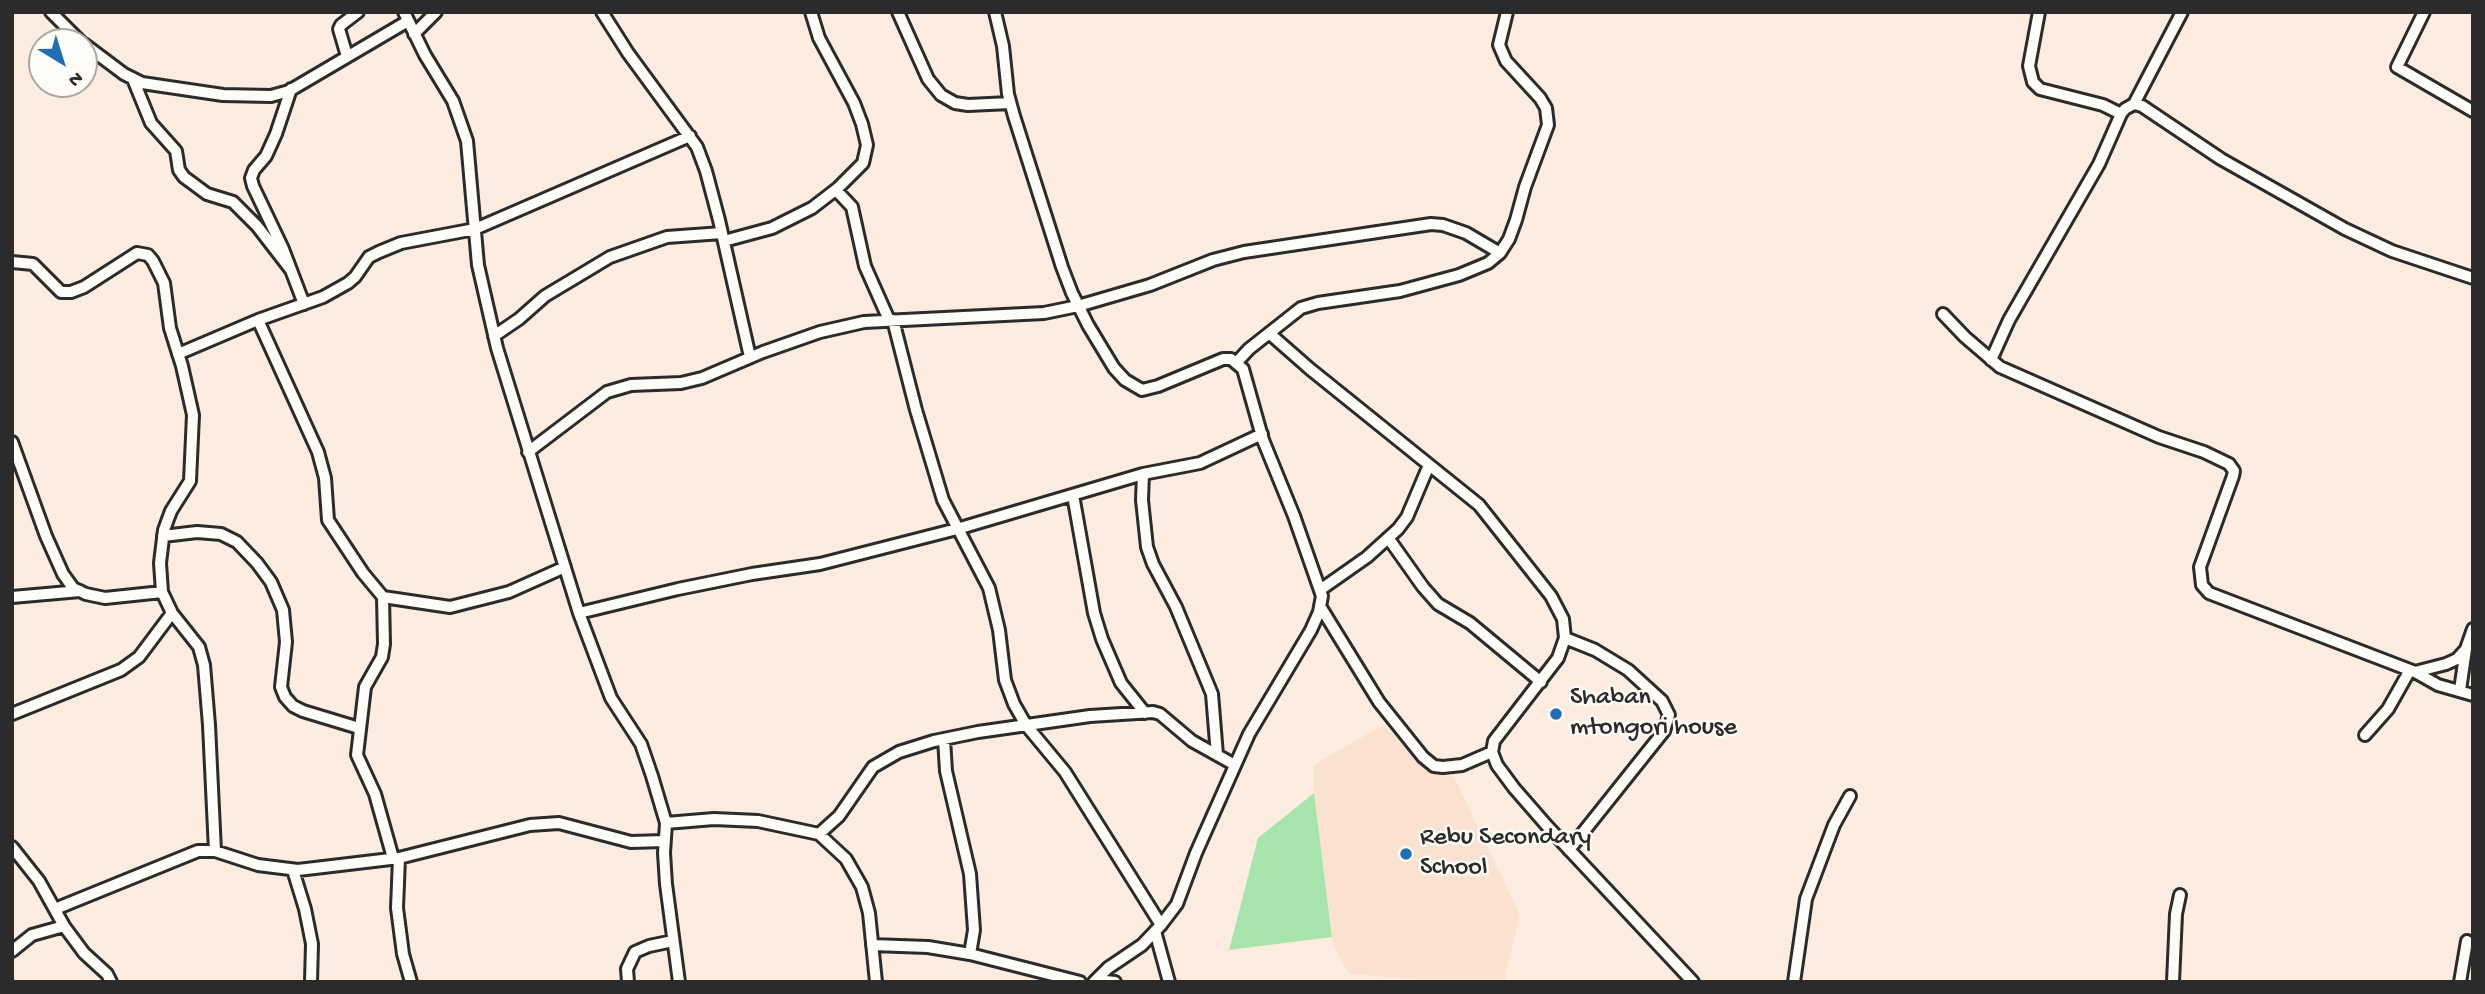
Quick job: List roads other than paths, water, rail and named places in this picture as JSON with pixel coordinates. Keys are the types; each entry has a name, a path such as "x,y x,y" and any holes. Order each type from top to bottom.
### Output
{"street":[{"path":"51,12 68,28"},
{"path":"347,56 339,29 347,19 358,12"},
{"path":"414,34 436,12"},
{"path":"602,12 628,53 697,147 723,237 750,357"},
{"path":"494,336 554,290 610,257 667,237 723,237 772,228 812,208 836,190 863,163 867,145 854,103 819,38 811,12"},
{"path":"898,12 928,79 941,95 956,103 968,105 1010,103"},
{"path":"995,12 1003,46 1010,103 1062,267 1078,306 1114,368 1125,380 1142,390 1223,359 1237,362 1245,376 1262,434 1320,590 1320,606 1311,630 1249,734 1196,853 1177,904 1158,928 1095,981"},
{"path":"1237,362 1249,349 1301,308 1400,291 1488,263 1500,253 1509,239 1548,125 1546,108 1541,98 1506,61 1499,45 1507,12"},
{"path":"2039,12 2029,66 2033,82 2040,89 2103,105 2121,114"},
{"path":"1991,359 2009,320 2099,164 2121,114 2134,104 2182,12"},
{"path":"2424,12 2397,67 2473,111"},
{"path":"98,55 142,83 223,95 271,96 291,89 388,34 406,16 453,101 467,141 478,265 494,336 579,613 611,698 641,744 666,823 666,884 679,982"},
{"path":"133,79 150,124 176,151 179,170 184,177 207,194 221,197 239,206 291,270"},
{"path":"291,89 276,134 266,156 251,178 304,304"},
{"path":"2134,104 2146,108 2221,159 2346,229 2392,251 2473,278"},
{"path":"178,354 258,320 323,297 348,283 369,257 379,252 401,243 475,229 690,136"},
{"path":"836,190 852,207 865,266 891,320 943,500 989,588 999,630 1005,680 1014,704 1026,725 1065,772 1158,928 1169,982"},
{"path":"528,452 607,392 631,385 681,383 702,378 750,357 820,332 864,322 1044,313 1150,285 1213,260 1244,252 1431,224 1466,233 1500,253"},
{"path":"13,262 33,264 61,292 71,292 84,287 137,253 148,255 159,270 164,283 170,328 193,415 190,481 171,511 163,536 160,563 162,592 172,613 200,647 204,665 215,851"},
{"path":"1943,314 1965,337 2008,371 2159,437 2204,452 2229,464 2234,471 2234,477 2200,567 2202,585 2209,593 2412,671 2438,685 2473,695"},
{"path":"258,320 318,452 325,478 328,520 363,573 383,597 382,657 365,687 356,755 375,794 396,858 397,908 402,954 411,982"},
{"path":"1269,333 1479,505 1551,596 1563,620 1565,638 1558,658 1494,741 1492,752 1497,765 1514,788 1693,982"},
{"path":"579,613 703,584 820,564 957,529 1143,474 1200,463 1262,434"},
{"path":"12,442 46,536 63,574 73,588 105,598 162,592"},
{"path":"1320,590 1389,539 1407,517 1429,465"},
{"path":"1143,474 1142,499 1147,547 1176,607 1212,694 1217,755"},
{"path":"1073,495 1094,613 1102,639 1121,683 1144,713"},
{"path":"163,536 197,532 221,534 237,542 257,562 271,582 283,610 286,642 281,687 285,697 293,706 303,711 359,728"},
{"path":"1389,539 1438,604 1470,623 1541,682"},
{"path":"383,597 450,607 509,592 565,567"},
{"path":"12,597 80,591"},
{"path":"1320,606 1379,702 1423,757 1434,766 1443,767 1462,765 1492,752"},
{"path":"12,714 121,670 139,657 172,613"},
{"path":"2460,690 2466,649 2473,629"},
{"path":"1565,638 1595,650 1628,670 1662,701 1669,715 1664,731 1569,849"},
{"path":"2365,735 2388,709 2412,671 2446,664 2466,649"},
{"path":"819,834 839,816 873,767 899,752 944,739 1026,725 1090,716 1160,714 1183,735 1235,765"},
{"path":"944,739 946,771 970,874 974,930 970,954"},
{"path":"1794,982 1806,899 1834,825 1850,796"},
{"path":"666,823 714,818 758,821 819,834 846,859 862,887 869,913 876,982"},
{"path":"55,909 198,851 215,851 258,865 293,870 396,858 530,824 559,823 631,842 664,841"},
{"path":"12,847 39,881 64,926 111,982"},
{"path":"293,870 306,909 312,944 311,982"},
{"path":"2173,982 2176,914 2180,895"},
{"path":"12,951 32,935 64,926"},
{"path":"628,982 627,969 635,952 673,941"},
{"path":"2460,982 2467,941"},
{"path":"872,945 928,947 970,954 1080,982"},
{"path":"1095,981 1115,982"}],"place":[{"name":"Shaban mtongori house","path":"1556,714"},
{"name":"Rebu Secondary School","path":"1406,854"}]}
